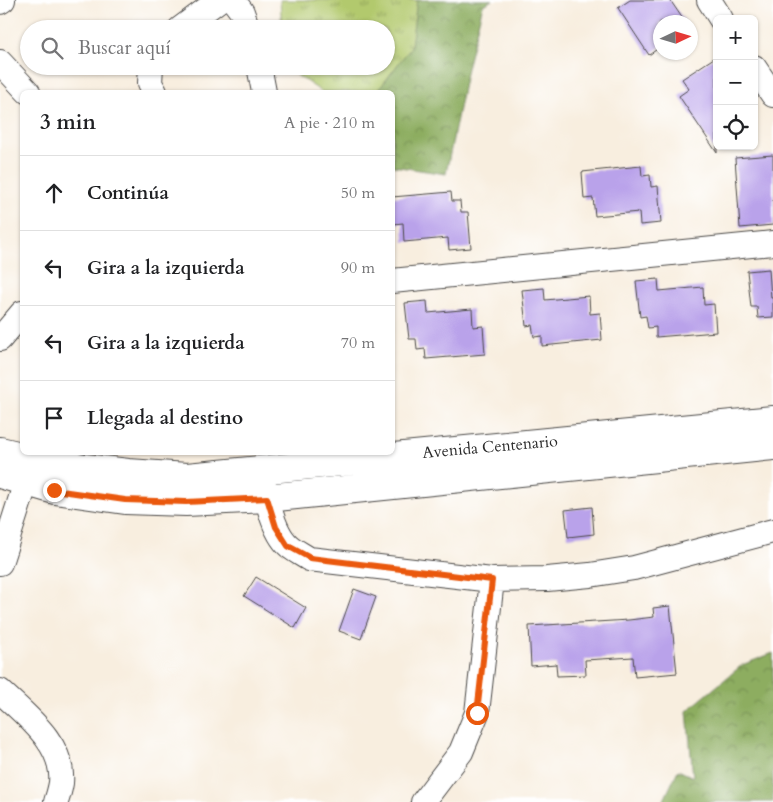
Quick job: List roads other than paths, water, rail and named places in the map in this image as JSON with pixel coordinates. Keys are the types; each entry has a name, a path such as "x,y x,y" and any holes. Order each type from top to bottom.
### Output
{"main road":[{"name":"Avenida Centenario","path":"0,450 60,465 128,474 186,477 773,420"},
{"path":"0,474 54,490 125,500 186,502 267,498 773,446"}],"street":[{"path":"192,20 219,0"},
{"path":"233,0 242,12 245,20"},
{"path":"709,0 718,15"},
{"path":"0,62 26,90"},
{"path":"758,73 773,95"},
{"path":"150,75 150,83 154,90"},
{"path":"261,75 264,90"},
{"path":"395,281 773,243"},
{"path":"0,340 20,315"},
{"path":"261,469 276,527 288,546 310,558 492,580 547,580 590,576 634,568 773,530"},
{"path":"0,563 26,482"},
{"path":"422,802 461,752 477,713 492,580"},
{"path":"0,691 46,736 57,756 61,782 56,802"}]}
